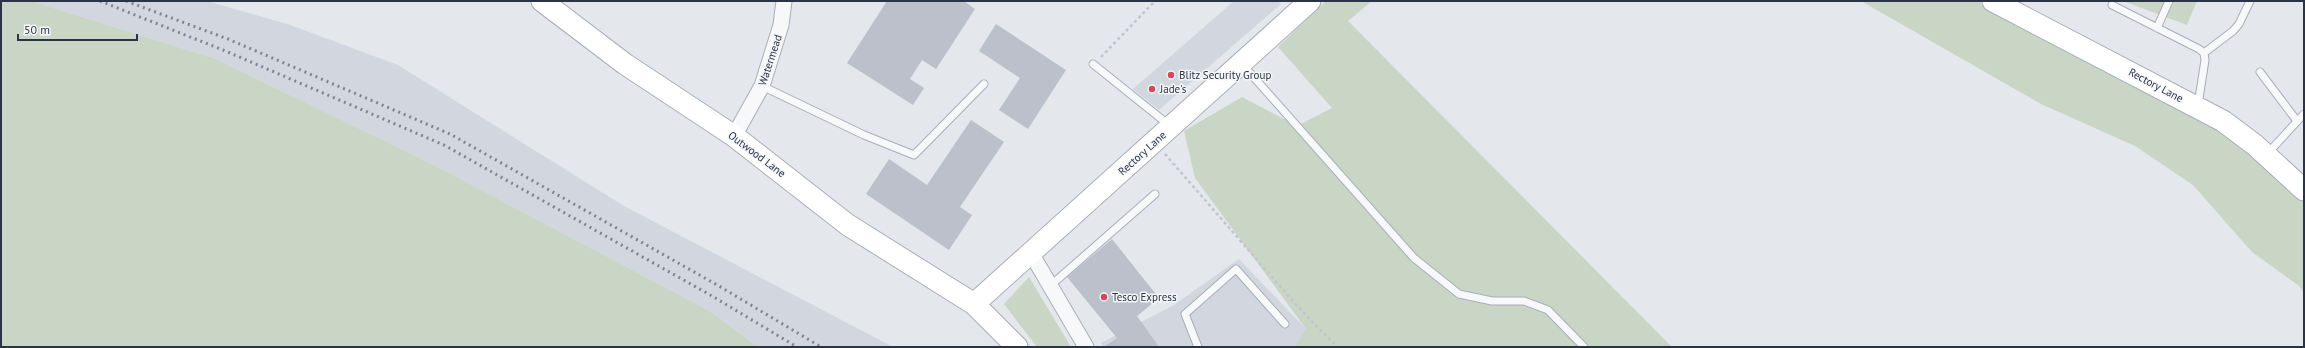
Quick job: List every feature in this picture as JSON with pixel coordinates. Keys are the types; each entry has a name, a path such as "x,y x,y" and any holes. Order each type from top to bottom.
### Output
{"main road":[{"name":"Outwood Lane","path":"542,1 625,64 734,136 848,225 974,304 1017,347"},
{"name":"Rectory Lane","path":"1993,1 2223,121 2266,156 2304,190"},
{"name":"Rectory Lane","path":"974,304 1242,63 1303,3"}],"street":[{"name":"Watermead","path":"734,136 762,86 781,25 784,1"},
{"path":"1031,253 1086,347"}],"lane":[{"path":"2157,28 2168,1"},
{"path":"2204,53 2236,28 2250,1"},
{"path":"2112,5 2204,53"},
{"path":"2198,108 2205,60 2204,53"},
{"path":"1242,63 1414,258 1459,294 1492,301 1524,301 1548,310 1584,347"},
{"path":"1093,64 1171,127"},
{"path":"2260,72 2297,121"},
{"path":"762,86 864,135 914,155 984,84"},
{"path":"2266,156 2304,114"},
{"path":"1050,286 1155,194"},
{"path":"1198,347 1185,314 1236,269 1285,324"}],"path":[{"path":"1093,64 1155,1"},
{"path":"1154,142 1296,304 1338,347"}],"shaded area":[{"path":"31,1 207,1 290,25 398,65 624,206 893,347 759,347 708,310 432,164 216,59"},
{"path":"1234,1 1278,1 1281,4 1159,110 1133,89"},
{"path":"1239,259 1307,330 1295,347 1103,347 1101,343 1174,305"}],"green space":[{"path":"1,1 31,1 216,59 432,164 708,310 759,347 1,347"},
{"path":"1326,1 1372,1 1348,21 1672,347 1295,347 1306,329 1195,178 1184,131 1242,97 1297,126 1332,108 1278,47"},
{"path":"1861,1 1977,1 2011,16 2234,137 2279,183 2304,198 2304,293 2299,286 2252,252 2193,185 2135,146 2041,104"},
{"path":"2123,1 2197,1 2187,25"},
{"path":"1029,277 1071,347 1037,347 1004,304"}],"building":[{"path":"887,1 964,1 975,9 936,69 922,60 910,79 924,88 913,105 847,63"},
{"path":"996,24 1066,70 1028,129 999,110 1020,78 979,51"},
{"path":"971,120 1004,142 960,207 972,215 949,250 866,194 889,159 927,185"},
{"path":"1112,239 1159,298 1137,316 1159,347 1104,347 1117,338 1067,277"}],"railway":[{"path":"100,1 223,50 444,145 712,296 797,347"},
{"path":"126,1 228,39 450,134 719,286 821,347"}],"place":[{"name":"Blitz Security Group","path":"1171,75"},
{"name":"Jade's","path":"1152,89"},
{"name":"Tesco Express","path":"1104,297"}]}
